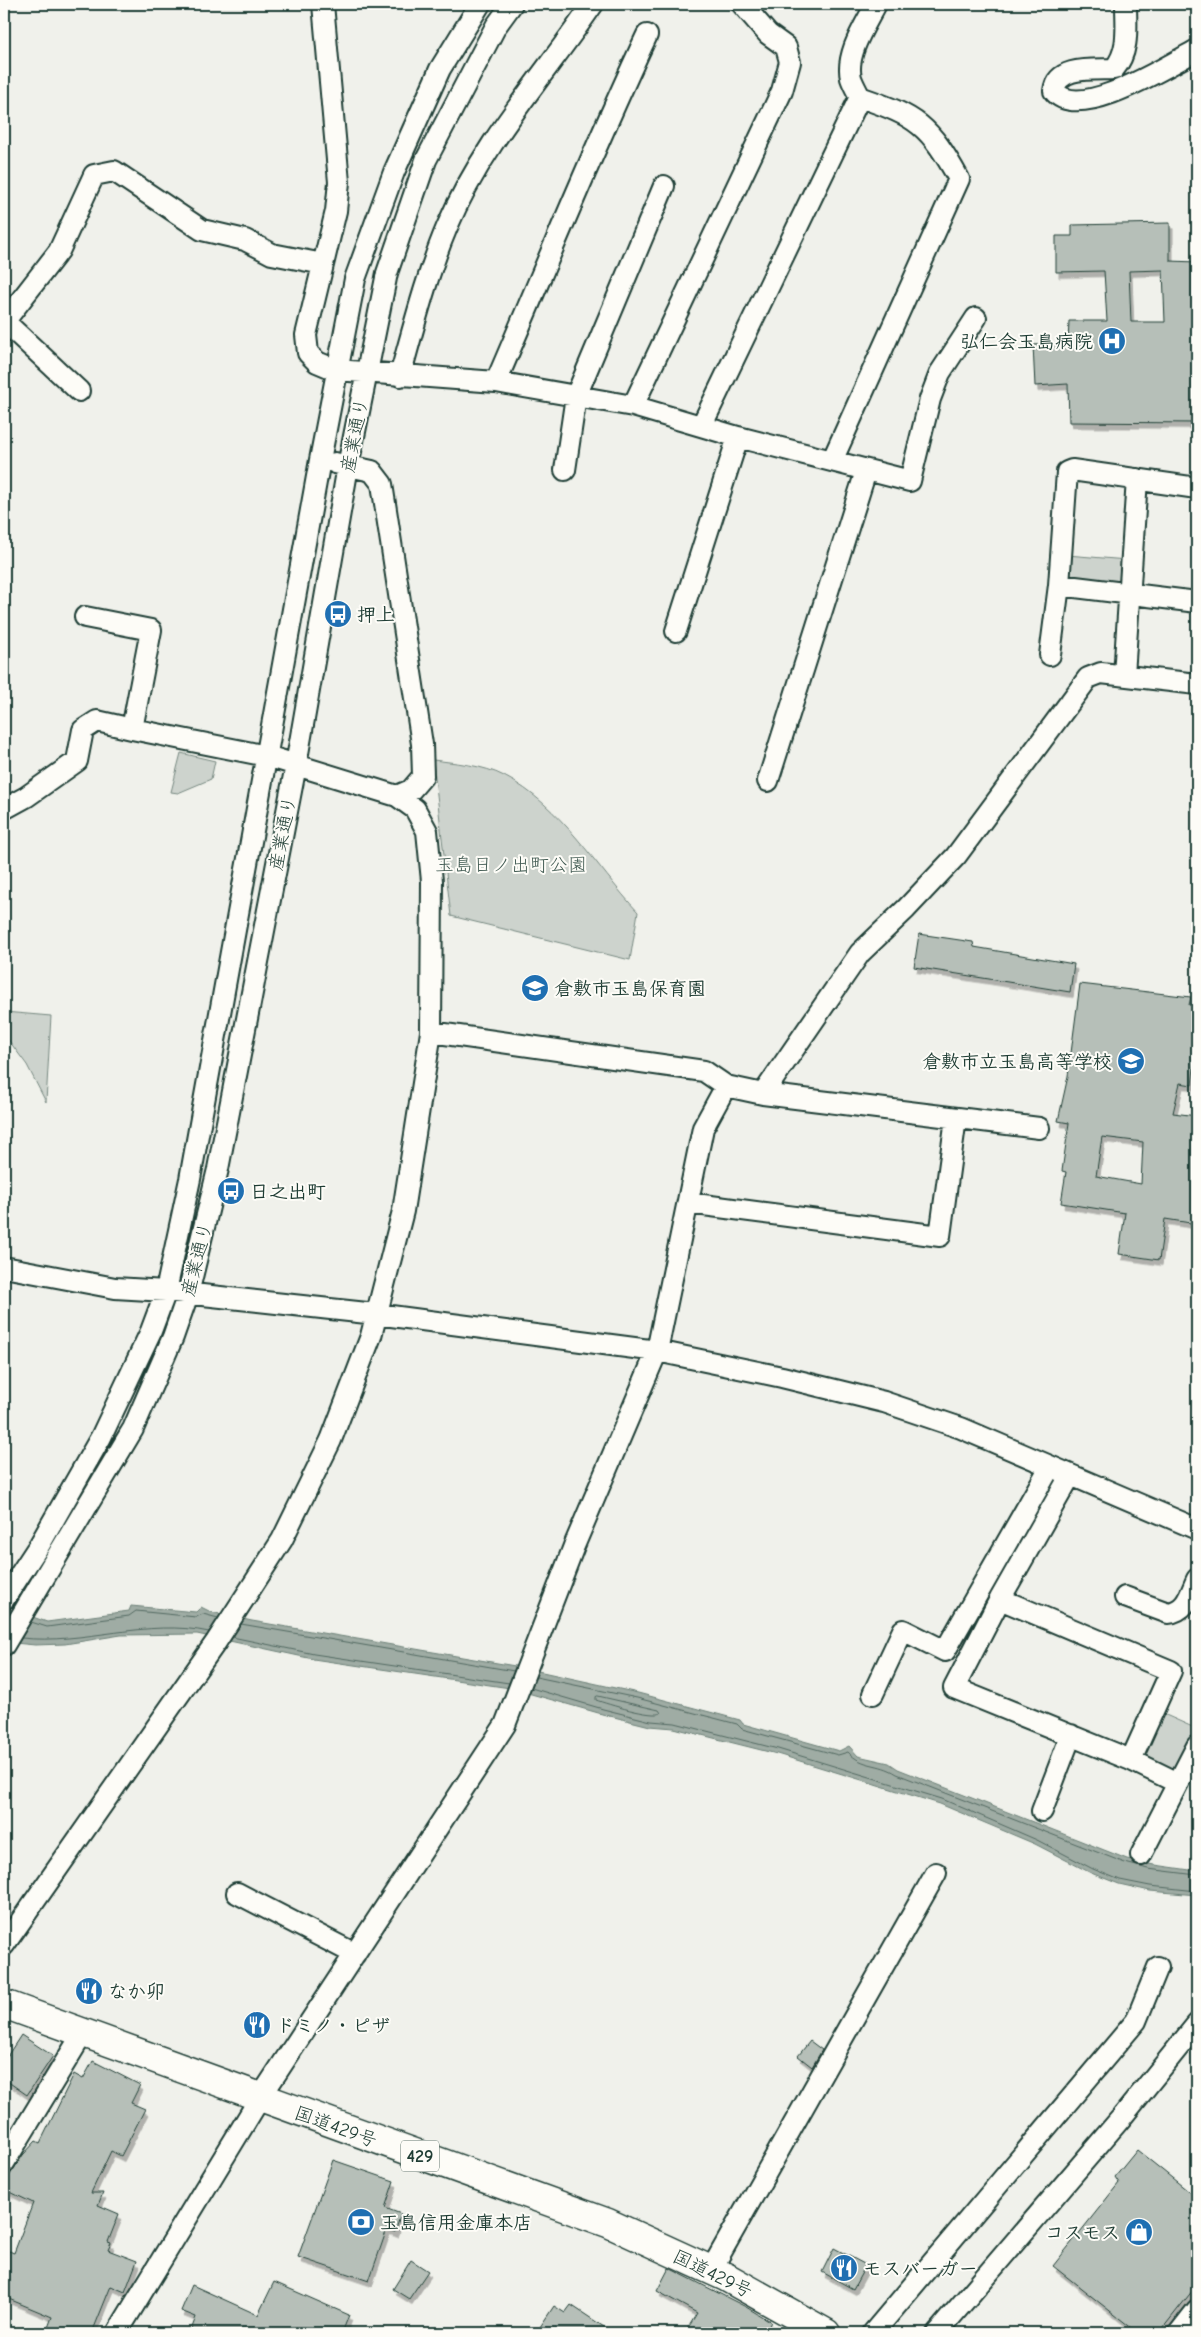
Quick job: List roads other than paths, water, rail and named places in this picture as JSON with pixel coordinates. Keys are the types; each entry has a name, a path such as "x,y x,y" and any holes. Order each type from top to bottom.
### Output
{"highway":[{"name":"国道429号","path":"4,2004 608,2223 710,2270 826,2333"}],"street":[{"path":"323,4 339,182 336,211 306,345 308,353 317,362 336,370 496,382 633,406 738,437 910,481 930,399 940,373 976,318"},
{"name":"産業通り","path":"4,1644 133,1429 173,1337 188,1294 218,1169 296,765 348,466 387,273 426,160 496,26 512,4"},
{"path":"400,376 447,227 491,145 593,4"},
{"path":"633,406 782,91 790,62 786,47 768,34 742,4"},
{"path":"832,461 959,180 941,148 922,126 906,114 860,97 851,77 852,58 859,37 876,4"},
{"path":"1126,4 1125,50 1121,61 1114,69 1068,73 1061,76 1055,85 1054,91 1058,97 1079,102 1107,96 1197,50"},
{"name":"産業通り","path":"4,1599 40,1544 101,1437 151,1330 166,1291 190,1179 336,370 355,279 394,172 440,70 473,6"},
{"path":"496,382 561,234 601,133 647,35"},
{"path":"702,425 860,97"},
{"path":"80,391 4,322 59,251 94,175 114,171 202,230 245,240 272,254 323,264"},
{"path":"566,470 576,396 664,186"},
{"path":"676,631 738,437"},
{"path":"320,460 372,471 382,484 422,744 423,776 411,790 397,796"},
{"path":"1050,655 1059,585 1067,472 1072,470 1197,488"},
{"path":"768,781 866,471"},
{"path":"1124,675 1137,479"},
{"path":"1059,585 1197,602"},
{"path":"85,617 151,630 132,729"},
{"path":"763,1094 860,953 906,909 956,856 1088,678 1102,672 1197,684"},
{"path":"4,809 26,797 77,761 83,730 97,721 267,756 397,796 415,809 427,831 432,881 431,1032 403,1211 371,1336 331,1440 282,1540 216,1642 4,1945"},
{"path":"431,1032 704,1071 726,1086 763,1094 1039,1128"},
{"path":"117,2333 260,2098 505,1724 574,1546 657,1351 703,1128 726,1086"},
{"path":"688,1203 940,1236 956,1118"},
{"path":"4,1267 115,1288 166,1291 376,1314 657,1351 782,1376 884,1402 961,1428 1070,1476 1197,1528"},
{"path":"945,1651 1050,1467"},
{"path":"1070,1476 1000,1599 954,1688 1131,1760 1178,1784"},
{"path":"1125,1597 1168,1613 1174,1612 1181,1610 1186,1605 1197,1579"},
{"path":"1000,1599 1170,1671 1131,1760"},
{"path":"873,1694 903,1630 968,1662"},
{"path":"1042,1811 1071,1736"},
{"path":"1141,1855 1197,1746"},
{"path":"710,2270 936,1872"},
{"path":"237,1892 355,1954"},
{"path":"873,2333 1136,2020 1158,1967"},
{"path":"937,2333 1122,2117 1197,2024"},
{"path":"4,2163 83,2033"},
{"path":"1179,2333 1197,2310"}],"water":[{"path":"131,1606 196,1612 201,1607 211,1612 252,1621 515,1666 638,1693 740,1720 743,1724 839,1751 849,1746 858,1756 889,1763 898,1769 1127,1859 1197,1871 1197,1895 1150,1891 1119,1884 1091,1873 1035,1844 940,1804 777,1754 674,1728 650,1726 510,1688 313,1659 197,1634 121,1635 65,1644 35,1645 4,1642 4,1607 47,1622 129,1611"}],"place":[{"name":"弘仁会玉島病院","path":"1112,341"},
{"name":"押上","path":"338,614"},
{"name":"倉敷市玉島保育園","path":"535,988"},
{"name":"倉敷市立玉島高等学校","path":"1131,1061"},
{"name":"日之出町","path":"231,1191"},
{"name":"なか卯","path":"89,1991"},
{"name":"ドミノ・ピザ","path":"257,2025"},
{"name":"玉島信用金庫本店","path":"361,2222"},
{"name":"コスモス","path":"1139,2232"},
{"name":"モスバーガー","path":"844,2268"}],"park label":[{"name":"玉島日ノ出町公園","path":"511,864"}]}
